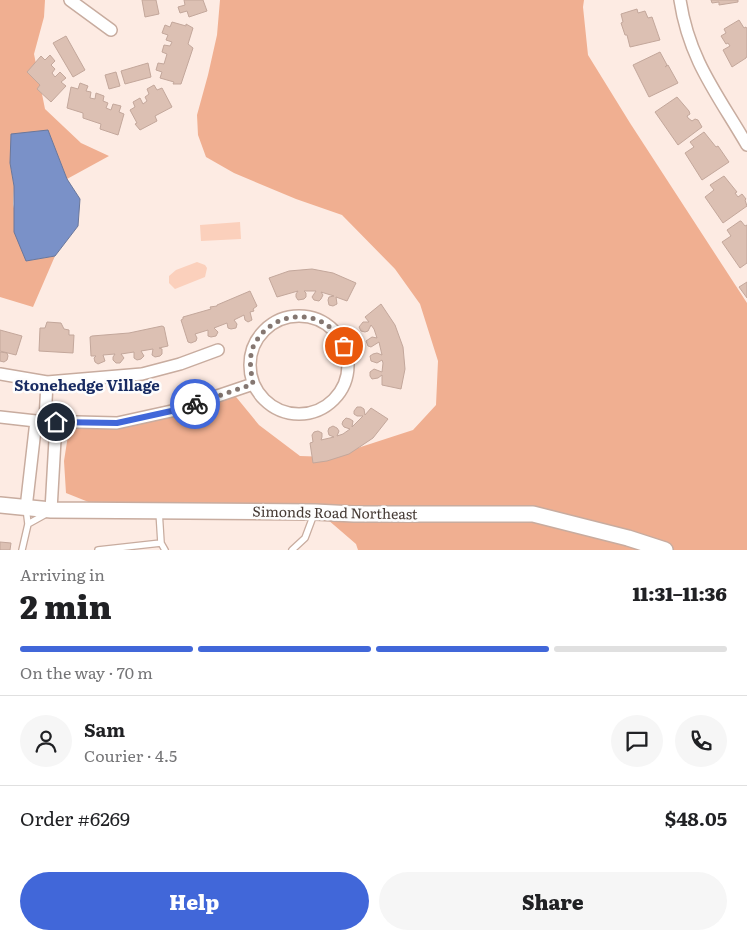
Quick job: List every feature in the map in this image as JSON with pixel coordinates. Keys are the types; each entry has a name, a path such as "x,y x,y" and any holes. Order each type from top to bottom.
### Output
{"main road":[{"name":"Simonds Road Northeast","path":"0,505 51,510 533,514 665,550"}],"street":[{"path":"70,0 111,30"},
{"path":"680,0 682,16 692,51 708,82 746,140"},
{"path":"299,316 318,320 334,330 344,346 348,365 344,384 333,400 317,411 298,414 280,410 264,400 253,384 249,365 253,346 264,330 280,320 299,316"},
{"path":"0,374 46,382 142,374 180,364 218,350"},
{"path":"46,382 46,421 51,510"},
{"path":"0,417 46,421 117,423 176,410 253,384"},
{"path":"26,508 46,421"}],"lane":[{"path":"22,550 28,524 26,508"},
{"path":"28,524 51,510"},
{"path":"159,510 161,543 165,550"},
{"path":"292,550 306,538 315,512"},
{"path":"98,550 161,543"}],"shaded area":[{"path":"0,0 45,0 44,17 34,54 45,109 81,143 109,156 67,179 48,131 10,163 14,186 13,204 26,261 55,256 33,307 0,297"},
{"path":"220,0 584,0 583,7 588,55 747,303 747,550 358,550 356,544 320,513 111,511 66,493 64,461 69,429 117,423 232,392 259,425 300,456 330,457 413,430 436,405 438,361 420,304 395,269 342,215 296,199 234,173 206,157 198,135 197,115 217,35"},
{"path":"240,222 241,239 201,241 200,225"},
{"path":"197,262 205,265 207,268 205,277 175,289 169,283 169,276 176,270"}],"water":[{"path":"48,130 67,179 80,199 78,226 55,256 26,261 14,232 14,186 10,163 11,134"}],"building":[{"path":"142,0 156,0 159,14 145,17"},
{"path":"184,0 203,0 207,11 189,17 187,11 180,13 178,7 185,5"},
{"path":"711,0 738,0 738,2 719,5 719,2 712,3"},
{"path":"637,9 638,13 645,11 648,18 652,17 660,40 630,47 621,23 623,22 621,14"},
{"path":"739,20 744,28 746,27 747,29 747,56 732,67 723,50 730,46 728,43 726,44 721,36 726,33 724,29"},
{"path":"172,22 186,26 186,24 193,28 188,44 193,48 181,84 173,84 174,82 160,78 162,72 156,70 158,63 164,64 167,54 162,52 164,45 170,46 172,42 166,40 168,35 162,33 165,25 170,27"},
{"path":"66,36 85,70 73,77 53,43"},
{"path":"660,52 667,65 665,67 668,65 678,83 649,97 633,65"},
{"path":"50,55 55,61 51,65 55,69 52,73 55,77 60,72 66,78 61,82 66,86 51,102 37,89 40,85 27,72 41,56 45,60"},
{"path":"148,63 151,77 125,84 121,71"},
{"path":"116,72 120,86 109,89 105,75"},
{"path":"80,83 88,86 86,91 91,92 90,98 95,99 96,93 104,96 103,101 108,103 106,108 111,110 113,104 121,106 119,112 124,114 118,135 100,129 101,124 83,118 83,113 67,108 71,87 78,89"},
{"path":"154,85 157,90 162,88 172,107 155,116 157,121 140,130 135,124 137,123 130,110 135,107 133,102 140,98 143,104 147,101 145,97 149,94 147,89"},
{"path":"677,97 689,111 688,118 692,121 698,120 702,127 678,145 655,112"},
{"path":"704,132 716,147 718,146 729,162 702,180 685,153 694,147 690,142"},
{"path":"724,176 737,192 735,193 738,197 742,194 746,199 747,206 723,223 705,197 714,190 710,185"},
{"path":"740,221 745,226 747,225 747,263 740,268 722,242 731,236 727,230"},
{"path":"312,269 333,273 356,283 347,301 336,297 337,304 329,305 329,297 334,296 321,292 323,295 321,299 319,301 314,300 312,297 316,291 304,291 306,297 298,300 296,294 298,291 277,297 269,278 289,271"},
{"path":"747,282 747,298 739,287"},
{"path":"250,291 257,306 253,309 254,311 250,312 252,320 248,322 245,320 244,315 234,320 237,324 236,328 228,328 227,323 214,328 218,332 216,336 208,336 208,330 195,334 196,341 188,342 181,320 183,317 211,309 210,307 217,306"},
{"path":"381,304 395,325 403,347 405,369 401,389 382,385 382,375 372,379 370,376 370,372 374,369 382,372 383,363 382,360 377,363 371,361 370,356 377,353 382,355 379,342 371,347 368,346 366,341 372,337 377,338 371,325 368,331 365,332 361,331 359,327 363,322 369,322 365,317"},
{"path":"47,322 61,323 64,329 69,330 69,335 74,335 73,353 39,351 40,328 45,328"},
{"path":"164,327 168,346 159,348 162,349 160,356 155,357 152,355 153,349 141,351 144,356 137,360 134,358 134,352 121,354 124,358 120,363 116,363 113,360 115,354 103,355 105,361 98,364 94,358 96,356 91,356 90,337 92,336 129,333"},
{"path":"0,330 22,336 16,355 0,351"},
{"path":"0,352 7,353 7,360 4,362 0,361"},
{"path":"357,407 364,409 365,415 371,408 388,419 373,438 349,454 313,463 310,443 313,442 312,435 314,432 322,433 321,440 334,437 329,435 328,431 333,426 339,431 337,436 343,434 350,429 342,424 346,418 353,421 352,427 363,416 354,414"},
{"path":"0,542 11,543 10,550 0,550"}],"way so far":[{"path":"195,404 253,384 249,365 253,346 264,330 280,320 299,316 318,320 334,330 344,346"}],"district":[{"name":"Stonehedge Village","path":"87,386"}],"route":[{"path":"56,422 117,423 195,404"}]}
